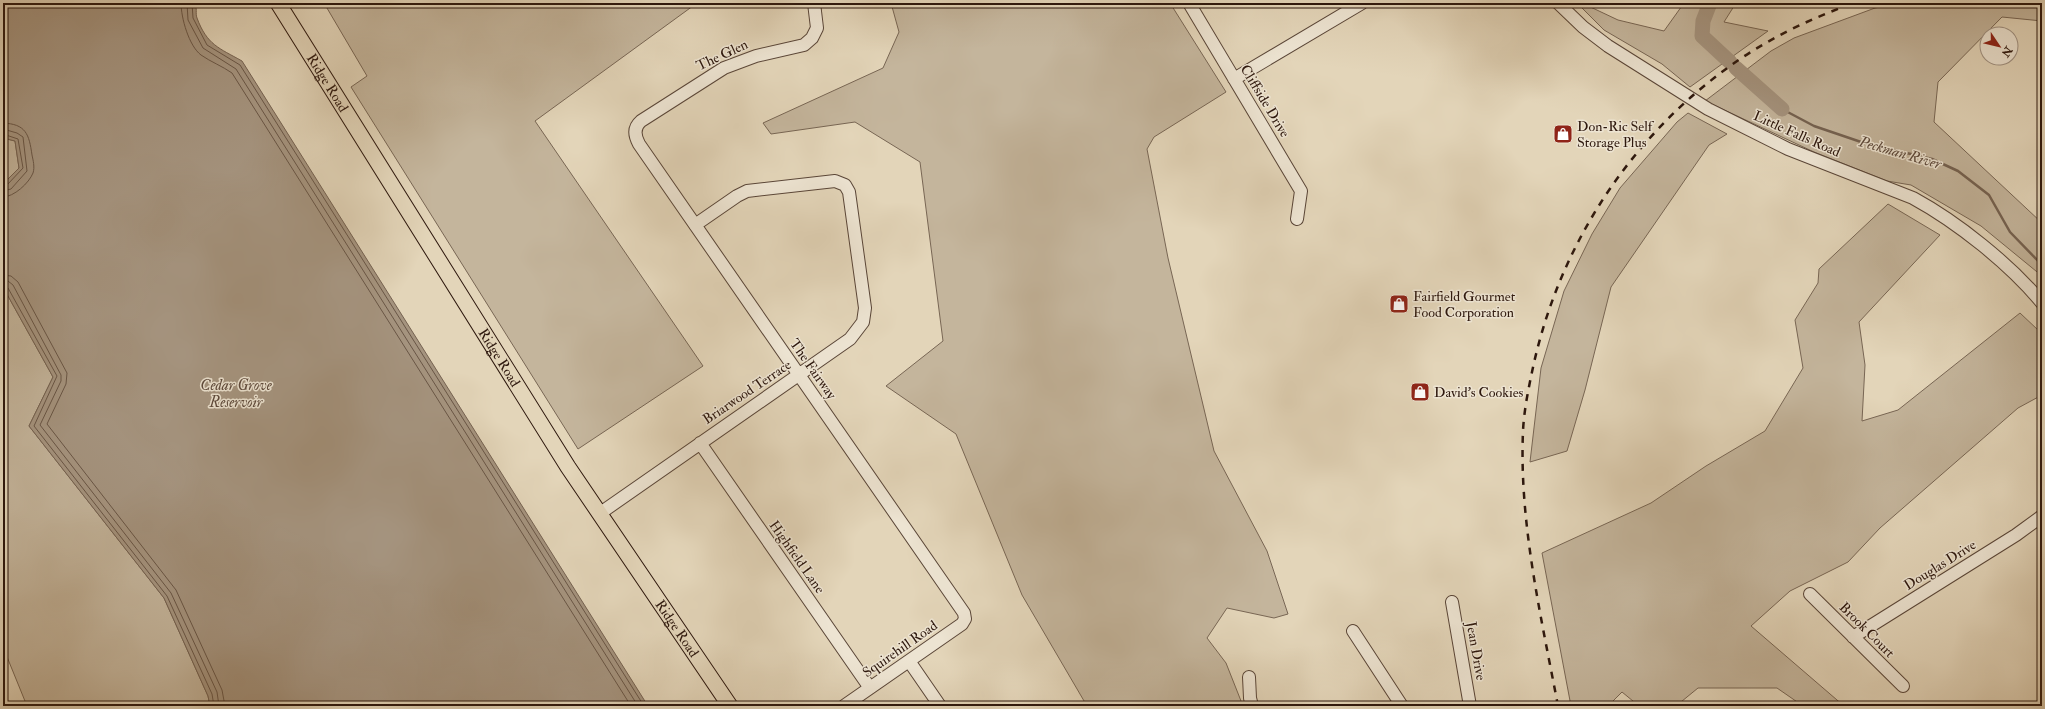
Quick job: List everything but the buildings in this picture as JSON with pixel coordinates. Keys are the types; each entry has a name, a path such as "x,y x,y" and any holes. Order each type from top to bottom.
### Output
{"main road":[{"name":"Ridge Road","path":"278,3 568,467 730,706"}],"street":[{"name":"The Glen","path":"639,144 636,130 641,120 714,73 745,59 799,48 809,42 817,28 814,3"},
{"name":"Cliffside Drive","path":"1189,3 1301,191 1297,219"},
{"path":"1234,79 1362,3"},
{"name":"Little Falls Road","path":"1558,3 1583,27 1608,46 1708,109 1788,149 1913,198 1930,207 2013,271 2042,303"},
{"name":"The Fairway","path":"639,144 963,611"},
{"name":"Briarwood Terrace","path":"599,514 850,339 863,322 865,301 850,197 845,185 835,181 753,190 737,196 695,225"},
{"name":"Highfield Lane","path":"700,443 870,688"},
{"name":"Douglas Drive","path":"1853,637 2016,535 2042,516"},
{"name":"Brook Court","path":"1810,594 1904,686"},
{"name":"Jean Drive","path":"1452,602 1470,706"},
{"name":"Squirehill Road","path":"844,706 962,624 965,616 963,611"},
{"path":"1353,631 1402,706"},
{"path":"909,661 940,706"},
{"path":"1249,677 1252,706"}],"shaded area":[{"path":"324,3 697,3 535,121 703,366 578,449 351,87 367,76"},
{"path":"891,3 1170,3 1226,92 1154,137 1147,149 1168,258 1214,451 1267,551 1288,614 1274,618 1227,608 1207,638 1226,663 1243,706 1087,706 1022,595 956,434 886,386 943,341 920,162 855,122 771,134 763,123 883,68 899,32"},
{"path":"1577,3 1582,3 1618,20 1664,31 1684,3 1736,3 1724,22 1768,31 1690,87 1662,64 1604,30"},
{"path":"1898,3 2042,3 2042,21 2002,17 1993,26 1979,26 1979,40 1938,82 1934,122 2042,223 2042,276 1981,226 1911,185 1887,181 1814,152 1705,101 1771,51 1794,38 1875,8"},
{"path":"1688,113 1727,134 1709,145 1611,287 1585,390 1567,451 1530,462 1541,368 1564,291 1592,234 1620,188 1677,122"},
{"path":"3,138 15,141 19,168 3,184"},
{"path":"1888,204 1940,235 1859,322 1865,365 1862,421 1898,410 2020,313 2038,330 2042,339 2042,395 2018,408 1880,528 1848,562 1790,591 1751,626 1844,706 1803,706 1777,688 1698,688 1676,706 1639,706 1622,692 1608,706 1571,706 1542,553 1651,503 1706,466 1765,431 1803,368 1795,320 1818,283 1819,269"},
{"path":"3,287 53,377 29,426 164,598 208,696 210,706 27,706 3,647"}],"water":[{"name":"Cedar Grove Reservoir","path":"3,3 194,3 197,18 205,34 220,49 242,61 648,706 210,706 208,696 164,598 29,426 53,377 3,287 3,184 19,168 15,141 3,138"}],"waterway":[{"name":"Peckman River","path":"1710,3 1703,21 1702,36 1730,62"},
{"name":"Peckman River","path":"1736,68 1782,109"},
{"name":"Peckman River","path":"1782,109 1814,126 1864,143 1932,159 1958,171 1989,195 2010,232 2042,265"}],"railway":[{"path":"1558,706 1538,604 1528,535 1524,500 1523,431 1529,386 1543,327 1559,284 1578,242 1601,202 1627,165 1657,130 1690,98 1726,69 1756,49 1804,23 1854,3"}],"place":[{"name":"Don-Ric Self Storage Plus","path":"1563,134"},
{"name":"Fairfield Gourmet Food Corporation","path":"1399,304"},
{"name":"David's Cookies","path":"1420,392"}]}
